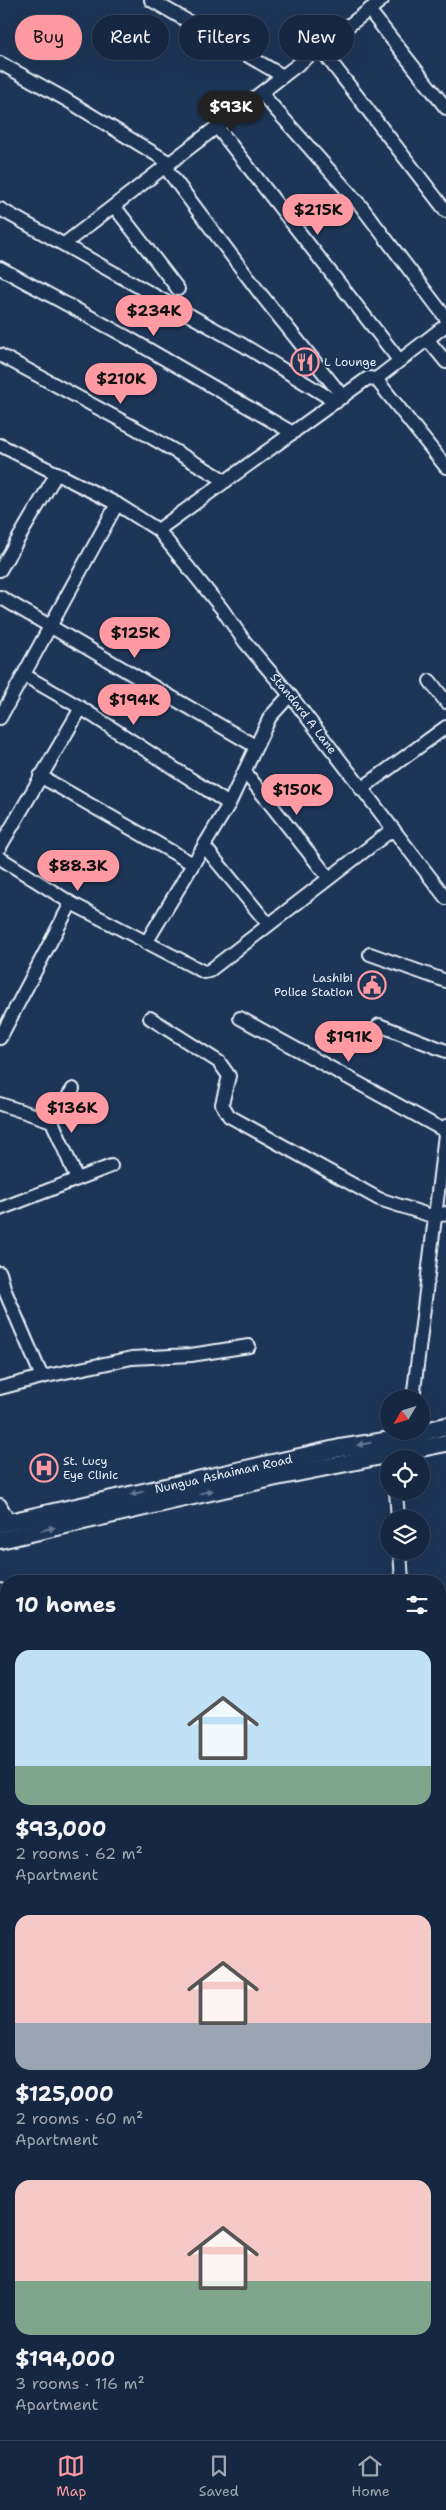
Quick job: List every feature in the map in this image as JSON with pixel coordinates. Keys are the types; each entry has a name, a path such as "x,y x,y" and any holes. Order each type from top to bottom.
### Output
{"main road":[{"name":"Nungua Ashaiman Road","path":"430,1432 446,1426"},
{"name":"Nungua Ashaiman Road","path":"395,1450 411,1440"},
{"name":"Nungua Ashaiman Road","path":"421,1440 446,1443"},
{"name":"Nungua Ashaiman Road","path":"4,1523 340,1448 380,1450"},
{"name":"Nungua Ashaiman Road","path":"0,1540 380,1454"}],"street":[{"path":"152,0 282,76"},
{"path":"354,22 382,0"},
{"path":"369,10 446,108"},
{"path":"64,244 304,60"},
{"path":"329,60 446,211"},
{"path":"0,63 64,99 167,165 339,399"},
{"path":"261,93 361,206 446,318"},
{"path":"217,126 399,360"},
{"path":"114,206 178,289"},
{"path":"0,210 339,399"},
{"path":"0,268 125,336 293,433"},
{"path":"376,379 446,325"},
{"path":"428,340 446,362"},
{"path":"0,355 137,429 226,481"},
{"path":"158,530 368,378 376,379 446,467"},
{"name":"Standard A Lane","path":"0,445 117,504 158,530 222,609 245,642 290,695 446,898"},
{"path":"0,570 57,473"},
{"path":"0,718 4,702 24,675 117,504"},
{"path":"0,598 50,625 255,746"},
{"path":"24,675 80,708 229,804"},
{"path":"430,681 446,702"},
{"path":"146,943 229,804 270,717 290,695"},
{"path":"0,848 80,708"},
{"path":"361,789 446,727"},
{"path":"244,772 328,877"},
{"path":"40,776 193,864"},
{"path":"0,858 71,903 204,972 209,971 328,877 393,829"},
{"path":"204,846 268,924"},
{"path":"0,1038 71,903"},
{"path":"370,954 446,981"},
{"path":"150,1018 219,1062 226,1070 229,1076 222,1104 229,1116 379,1199 441,1215"},
{"path":"240,1018 445,1130"},
{"path":"379,1025 446,1051"},
{"path":"52,1121 74,1089"},
{"path":"0,1104 52,1121 77,1179"},
{"path":"414,1390 441,1215 446,1126"},
{"path":"0,1209 111,1166"},
{"path":"0,1273 5,1291 42,1377"},
{"path":"0,1388 132,1358 191,1355 249,1346"},
{"path":"0,1506 4,1523"},
{"path":"401,1560 402,1575"}],"place":[{"name":"L Lounge","path":"305,362"},
{"name":"Lashibi Police Station","path":"372,985"},
{"name":"St. Lucy Eye Clinic","path":"44,1468"}]}
